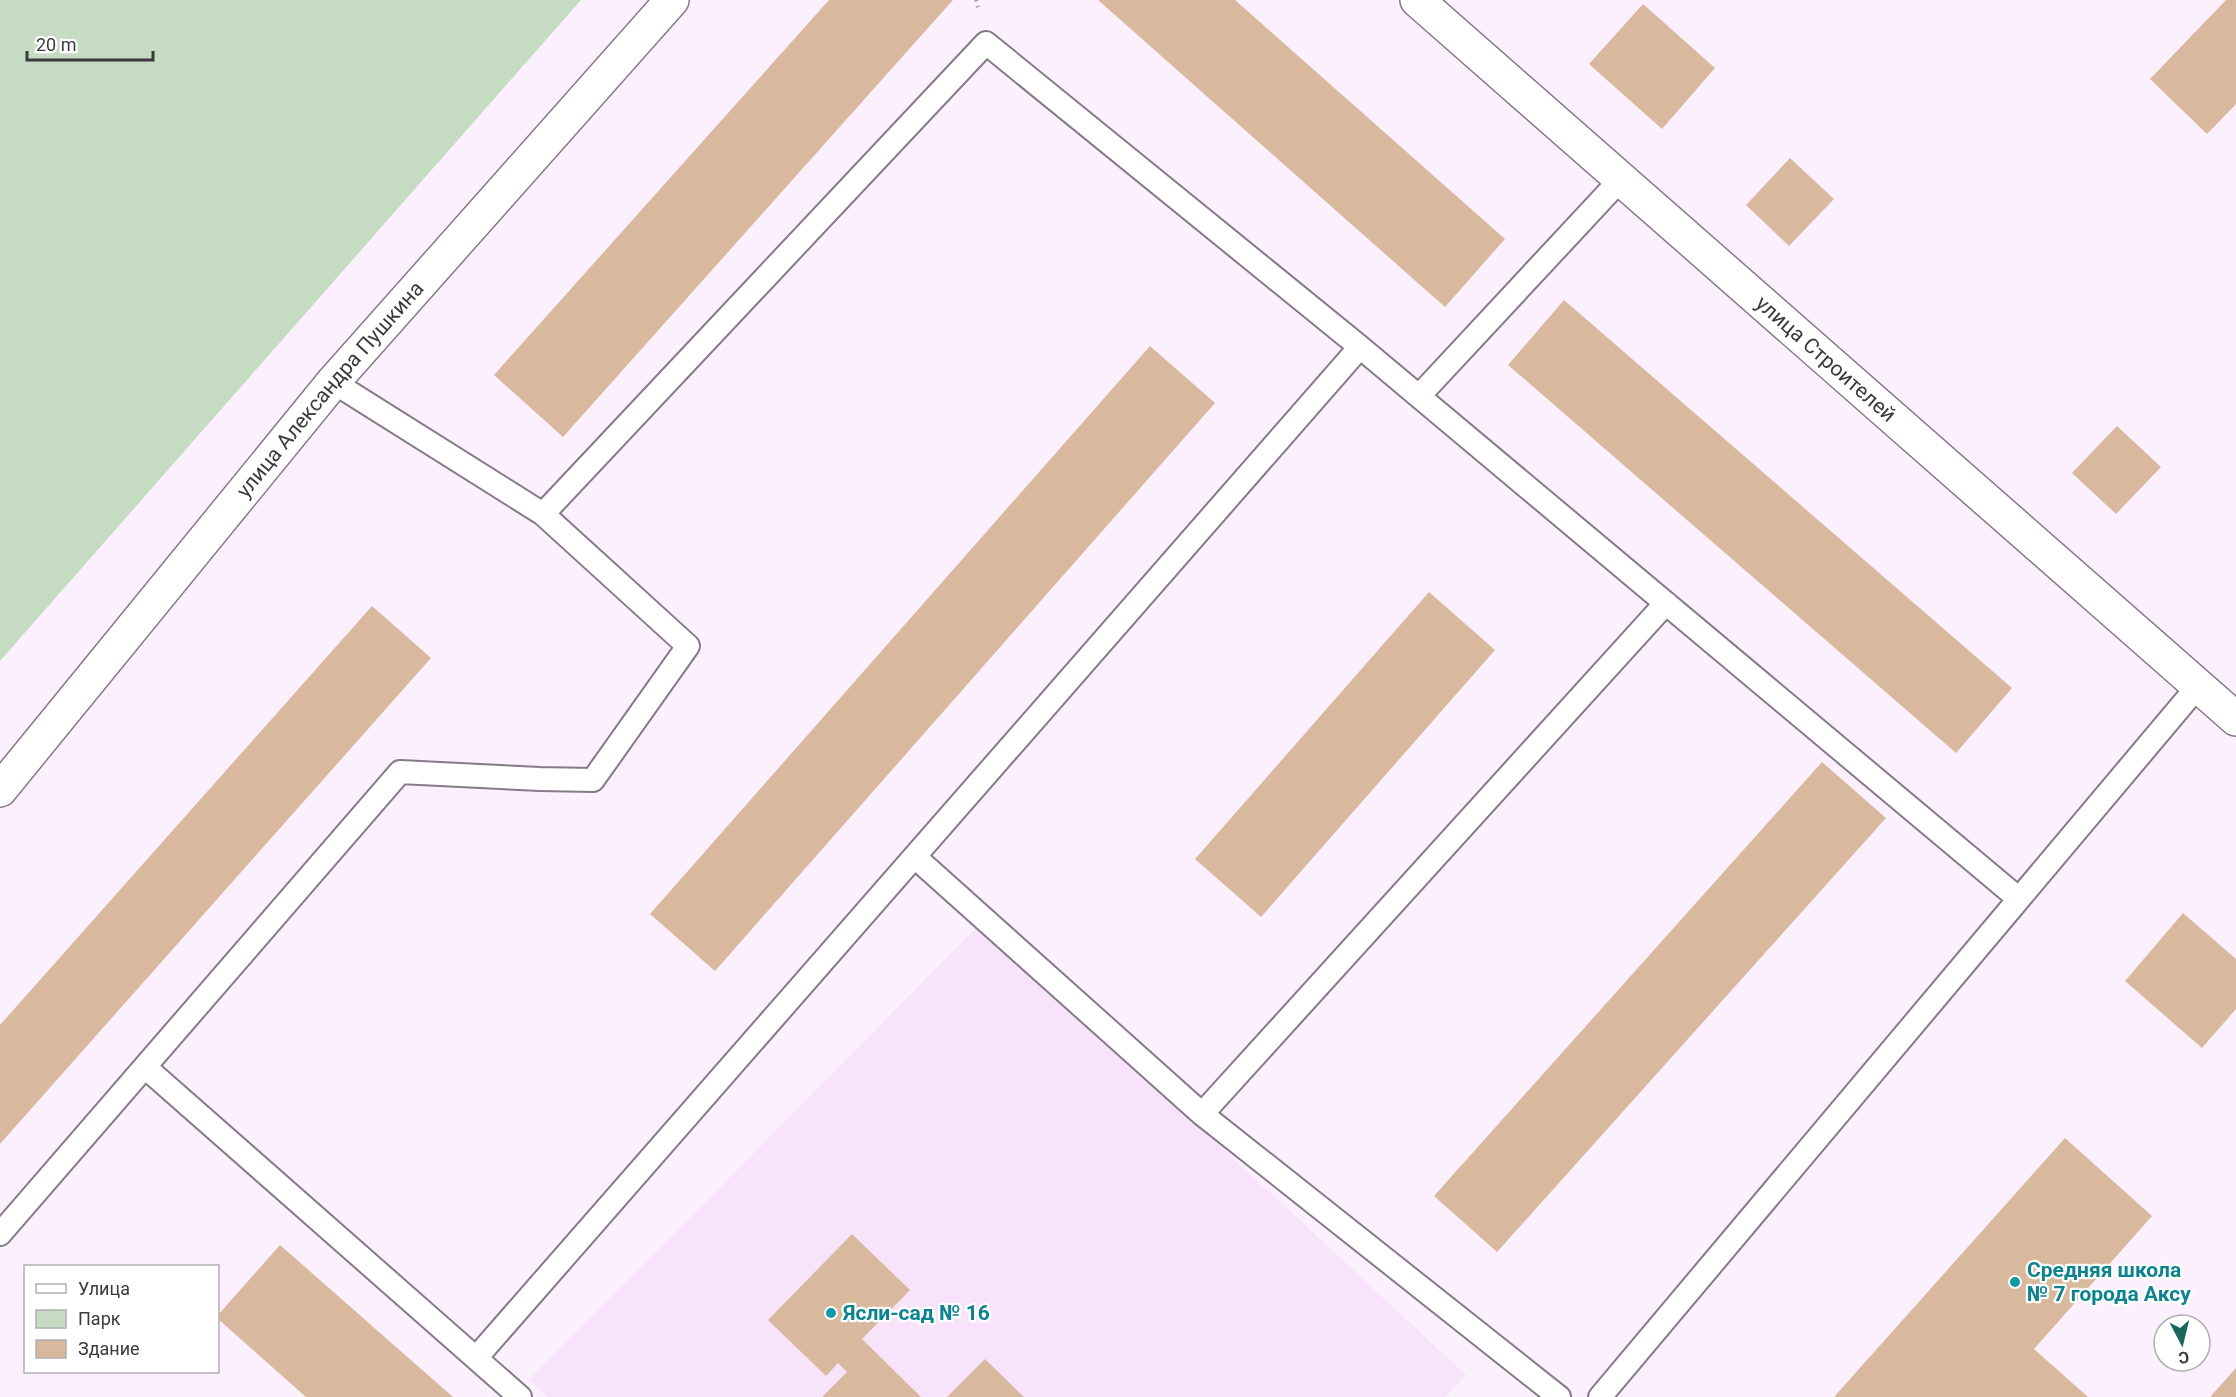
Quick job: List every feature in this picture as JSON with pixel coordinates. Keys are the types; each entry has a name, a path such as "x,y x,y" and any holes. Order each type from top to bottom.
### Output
{"street":[{"name":"улица Александра Пушкина","path":"0,790 333,382 672,0"},
{"name":"улица Строителей","path":"1417,0 2236,719"}],"lane":[{"path":"543,513 986,43 1360,347 2019,899"},
{"path":"1419,396 1621,179"},
{"path":"476,1358 1360,347"},
{"path":"0,1234 400,772 593,780 688,646 543,513 333,382"},
{"path":"1202,1114 1666,603"},
{"path":"1600,1397 2198,686"},
{"path":"915,857 1202,1114 1559,1397"},
{"path":"145,1067 520,1397"}],"shaded area":[{"path":"981,923 1466,1375 1445,1397 548,1397 529,1380"}],"green space":[{"path":"0,0 581,0 0,661"}],"building":[{"path":"829,0 953,0 563,437 494,375"},
{"path":"1098,0 1235,0 1505,239 1445,307"},
{"path":"2226,0 2236,0 2236,104 2207,134 2150,79"},
{"path":"1643,4 1715,68 1662,129 1589,64"},
{"path":"1790,158 1834,199 1789,246 1746,205"},
{"path":"1564,300 2012,688 1956,753 1508,365"},
{"path":"1150,346 1215,403 715,971 650,914"},
{"path":"2117,426 2161,467 2116,514 2072,473"},
{"path":"1429,592 1495,650 1261,917 1195,859"},
{"path":"372,606 431,658 0,1144 0,1025"},
{"path":"1822,762 1886,818 1497,1252 1434,1196"},
{"path":"2183,913 2236,959 2236,1009 2202,1048 2125,981"},
{"name":"Средняя школа № 7 города Аксу","path":"2065,1138 2152,1216 2034,1349 2088,1397 1834,1397"},
{"name":"Ясли-сад № 16","path":"852,1234 910,1290 862,1339 921,1397 822,1397 847,1372 838,1363 826,1376 768,1320"},
{"path":"280,1245 453,1397 306,1397 219,1320 219,1314"},
{"name":"Ясли-сад № 16","path":"985,1359 1024,1397 947,1397"},
{"path":"2236,1368 2236,1397 2210,1397"}],"place":[{"name":"Средняя школа № 7 города Аксу","path":"2015,1282"},
{"name":"Ясли-сад № 16","path":"831,1313"}]}
